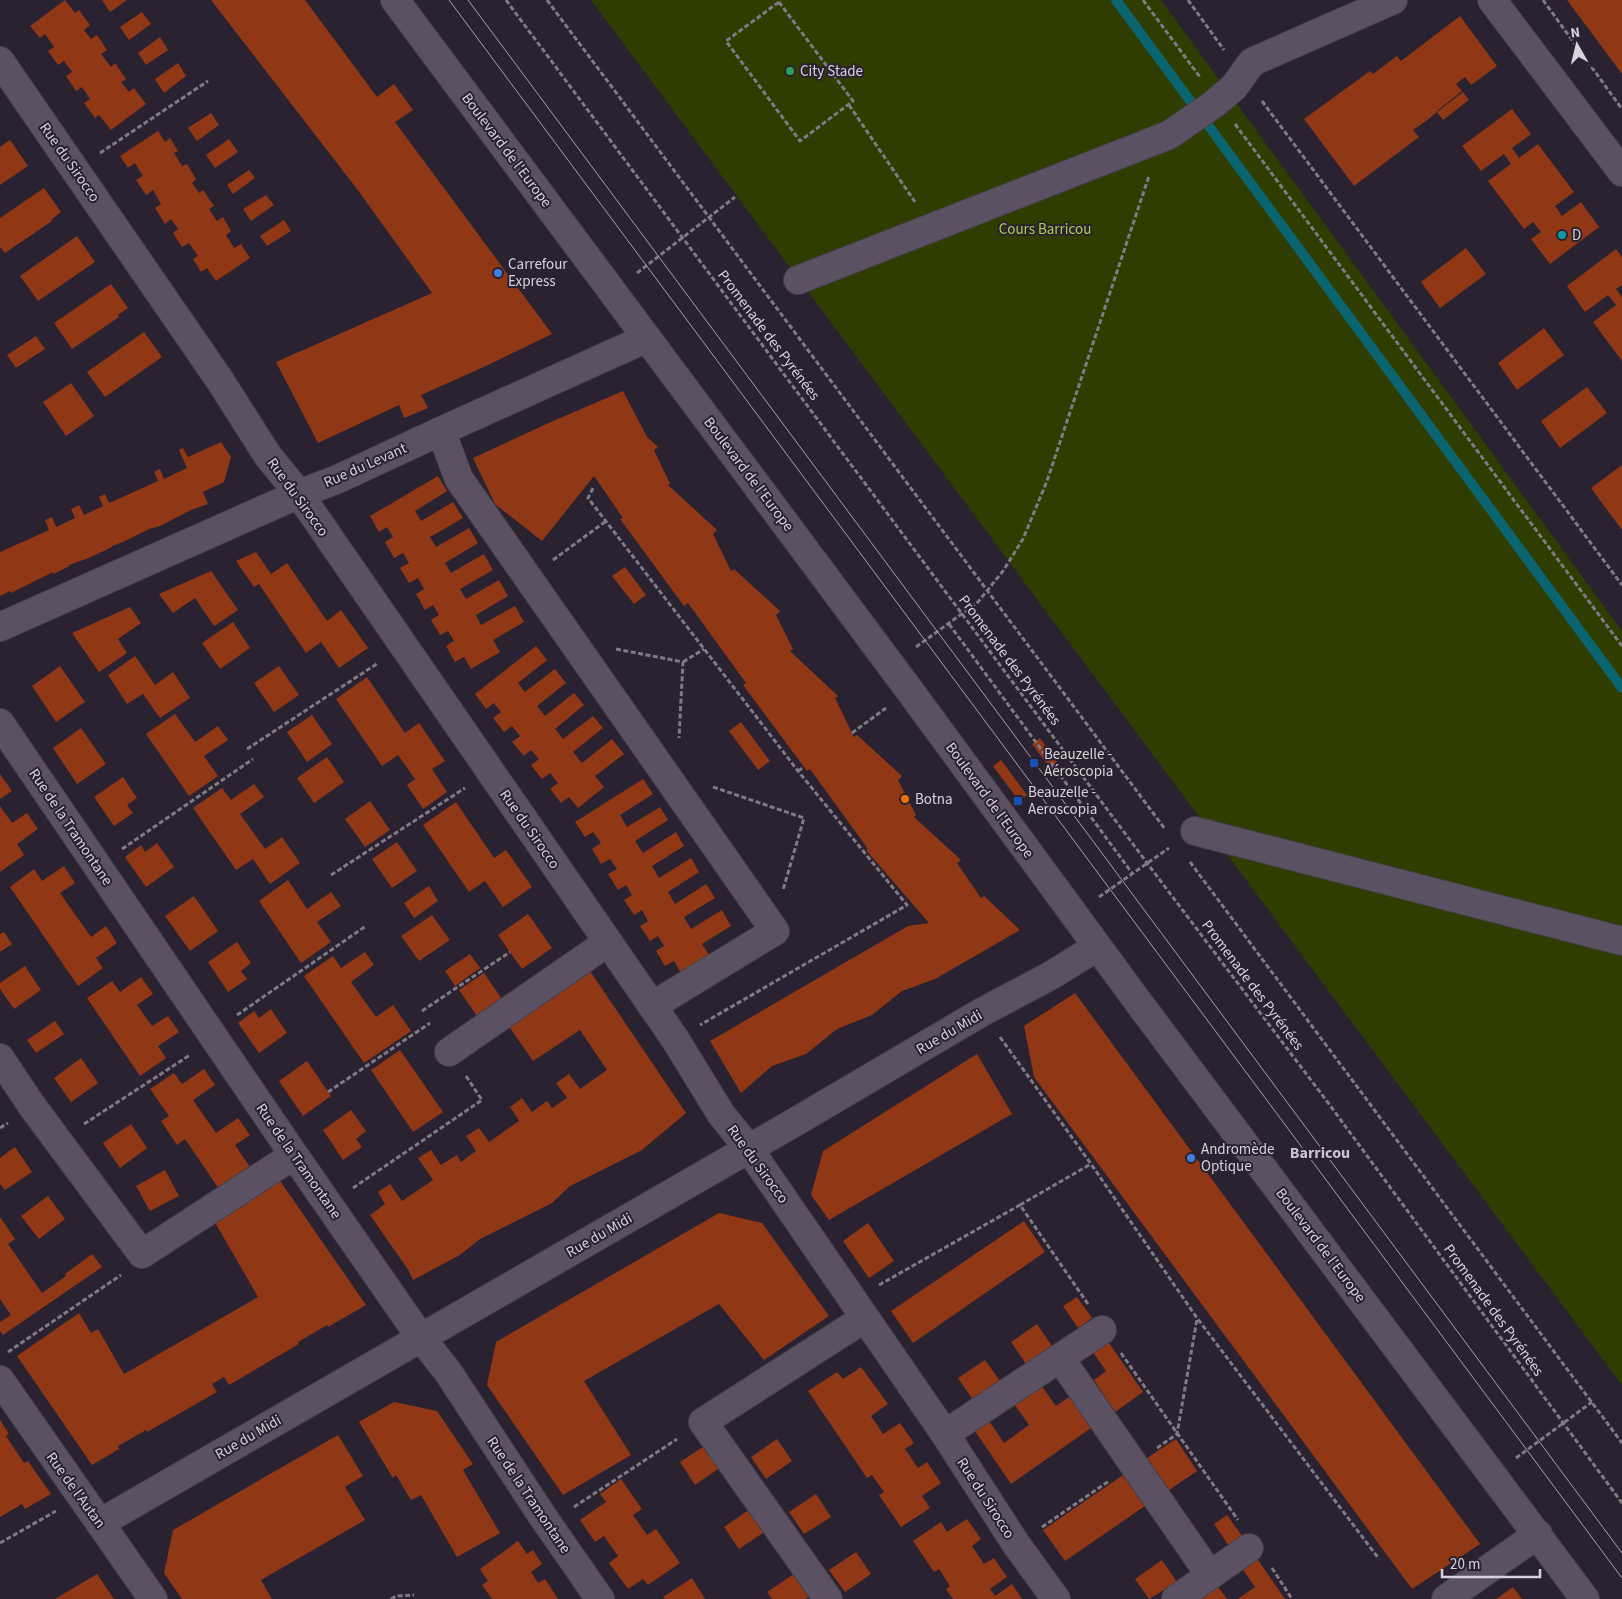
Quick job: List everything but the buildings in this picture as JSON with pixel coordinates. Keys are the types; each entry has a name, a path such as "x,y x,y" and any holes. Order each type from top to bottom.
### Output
{"street":[{"name":"Boulevard de l'Europe","path":"395,0 910,691 1097,947 1585,1599"},
{"path":"798,280 1169,135 1234,88 1252,62 1393,0"},
{"path":"1492,0 1622,172"},
{"name":"Rue du Sirocco","path":"0,61 215,372 268,456 299,494 675,1039 721,1114 748,1149 866,1318 945,1434 1016,1544 1056,1599"},
{"name":"Rue du Levant","path":"0,627 299,494 338,479 441,430 647,338"},
{"path":"441,430 459,479 775,931 652,1006"},
{"name":"Rue de la Tramontane","path":"0,723 294,1155 422,1338 448,1372 542,1517 600,1599"},
{"path":"1182,833 1622,940"},
{"path":"450,1052 608,942"},
{"name":"Rue du Midi","path":"100,1522 422,1338 982,1012 1050,976 1097,947"},
{"path":"0,1058 32,1106 142,1254 294,1155"},
{"path":"828,1599 703,1422 866,1318"},
{"path":"945,1434 1104,1329"},
{"path":"1060,1358 1210,1575"},
{"name":"Rue de l'Autan","path":"0,1380 153,1599"},
{"path":"1446,1599 1538,1534"},
{"path":"1176,1599 1249,1548"}],"path":[{"name":"Promenade des Pyrénées","path":"506,0 1146,863 1329,1104 1622,1503"},
{"path":"547,0 987,591 1182,833"},
{"path":"1143,0 1216,102 1622,646"},
{"path":"1188,0 1622,585"},
{"path":"1543,0 1622,109"},
{"path":"779,2 853,100 849,105 800,141 726,41 779,2"},
{"path":"75,170 208,81"},
{"path":"849,105 933,228"},
{"path":"915,648 978,602 1023,539 1047,481 1141,199 1169,135"},
{"path":"636,274 735,197"},
{"path":"593,488 588,498 606,522 798,771 906,905 675,1039"},
{"path":"528,579 606,522"},
{"path":"949,624 1132,874"},
{"path":"577,647 584,642 683,662 704,649"},
{"path":"247,749 403,645"},
{"path":"679,746 683,662"},
{"path":"852,733 910,691"},
{"path":"120,850 253,759"},
{"path":"798,771 804,767"},
{"path":"331,875 489,770"},
{"path":"705,784 804,818 775,915 768,921"},
{"path":"1092,890 1098,897 1164,852"},
{"path":"1188,860 1622,1442"},
{"path":"244,1010 366,926"},
{"path":"422,1012 510,952"},
{"path":"982,1012 1091,1164 1197,1318 1379,1559"},
{"path":"328,1092 430,1023"},
{"path":"59,1140 216,1038"},
{"path":"347,1192 482,1100 450,1052"},
{"path":"871,1290 1091,1164"},
{"path":"1020,1205 1104,1329 1239,1521"},
{"path":"8,1352 135,1266 142,1254"},
{"path":"1493,1474 1592,1402"},
{"path":"569,1510 703,1422"},
{"path":"0,1543 56,1511"},
{"path":"1272,1568 1292,1599"},
{"path":"391,1599 396,1596 414,1595"}],"green space":[{"name":"Cours Barricou","path":"591,0 1161,0 1622,631 1622,1385"}],"waterway":[{"path":"1116,0 1622,688"}],"tram line":[{"path":"449,0 1622,1578"},
{"path":"468,0 1622,1553"}],"place":[{"name":"City Stade","path":"790,71"},
{"name":"D","path":"1562,235"},
{"name":"Carrefour Express","path":"498,273"},
{"name":"Beauzelle - Aéroscopia","path":"1034,763"},
{"name":"Botna","path":"905,799"},
{"name":"Beauzelle - Aeroscopia","path":"1018,801"},
{"name":"Andromède Optique","path":"1191,1158"}],"district":[{"name":"Barricou","path":"1320,1152"}]}
